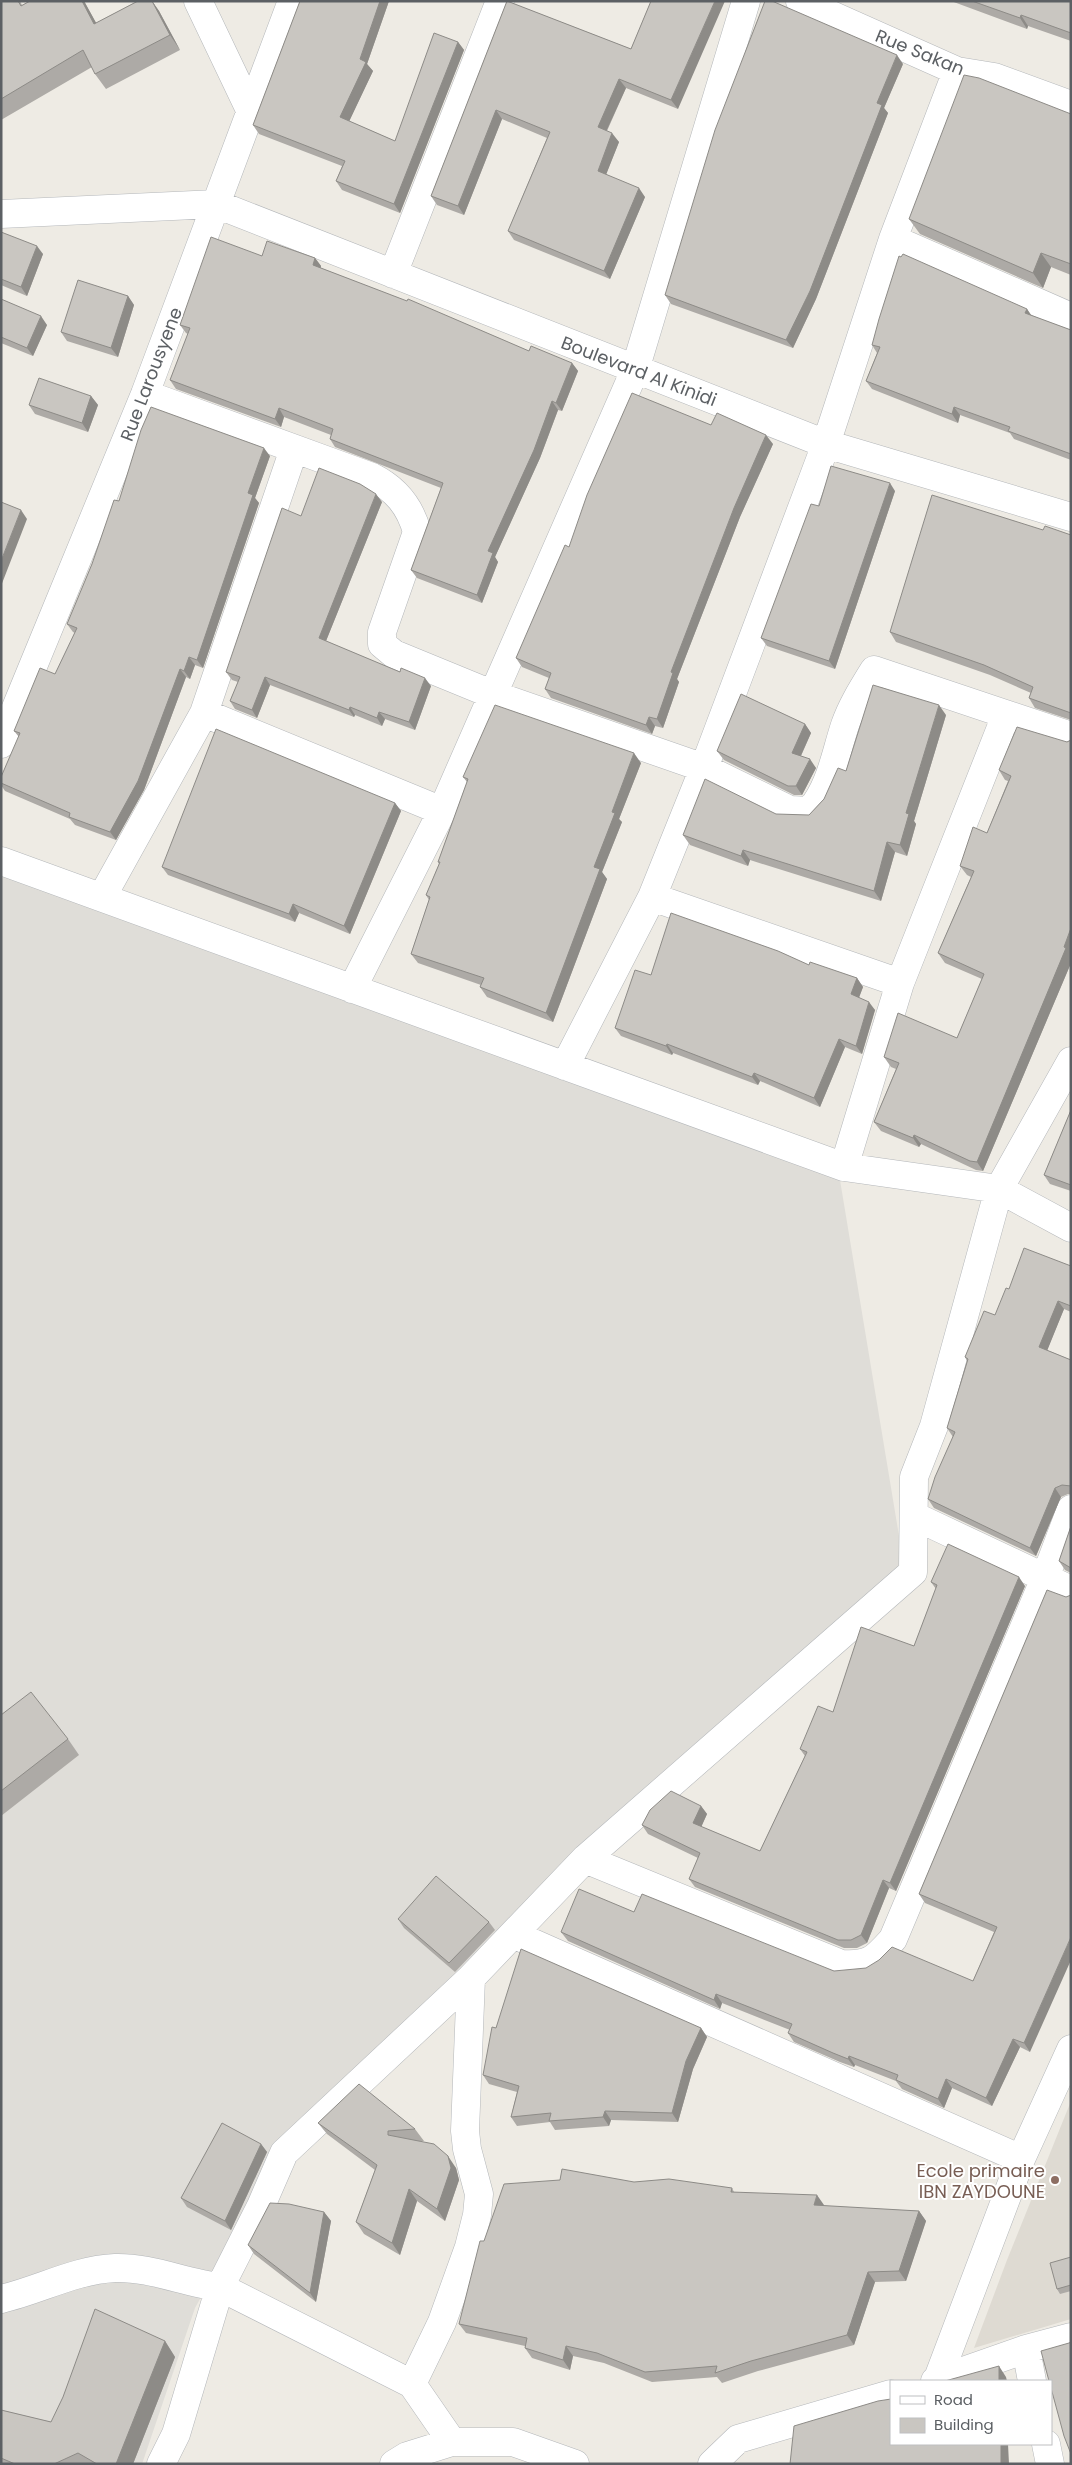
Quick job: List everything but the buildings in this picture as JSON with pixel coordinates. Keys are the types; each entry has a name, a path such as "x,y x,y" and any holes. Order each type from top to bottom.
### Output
{"street":[{"path":"198,1 251,112"},
{"name":"Rue Larousyene","path":"1,744 145,394 292,1"},
{"path":"393,274 500,1"},
{"path":"352,989 442,811 635,370 746,1"},
{"name":"Rue Sakan","path":"800,1 957,71 994,77 1071,105"},
{"path":"565,1066 652,897 704,768 826,444 893,239 957,71"},
{"path":"1,214 216,204"},
{"name":"Boulevard Al Kinidi","path":"216,204 826,444 1069,511"},
{"path":"893,239 1071,317"},
{"path":"145,394 385,483 399,495 414,521 417,532 382,632 382,644 402,658 494,695 704,768 790,810 810,810 825,790 855,702 874,670 1071,736"},
{"path":"102,897 204,713 294,449"},
{"path":"204,713 442,811"},
{"path":"844,1167 900,984 1006,715"},
{"path":"1,861 844,1167 999,1190 1071,1228"},
{"path":"652,897 900,984"},
{"path":"161,2464 176,2434 220,2287 284,2153 471,1978 515,1935 585,1859 914,1572 914,1477 934,1426 999,1190 1071,1061"},
{"path":"585,1859 841,1964 859,1965 875,1959 893,1939 1045,1578 1071,1509"},
{"path":"914,1516 1071,1590"},
{"path":"515,1935 1021,2159"},
{"path":"412,2384 442,2322 470,2247 478,2215 478,2194 465,2131 471,1978"},
{"path":"936,2380 1021,2159 1071,2049"},
{"path":"1,2299 21,2294 76,2273 116,2268 169,2274 202,2285 220,2287 412,2384 452,2442"},
{"path":"939,2380 1026,2349 1071,2337"},
{"path":"1026,2349 1032,2380"},
{"path":"712,2464 738,2438 890,2394"},
{"path":"176,2434 177,2464"},
{"path":"394,2464 407,2456 452,2442 513,2442 575,2464"},
{"path":"1046,2445 1050,2464"}],"shaded area":[{"path":"1,865 839,1174 904,1566 272,2170 195,2308 142,2464 1,2464"},
{"name":"Ecole primaire IBN ZAYDOUNE","path":"1071,2101 1071,2319 974,2348 1007,2260"}],"place":[{"name":"Ecole primaire IBN ZAYDOUNE","path":"1055,2180"}]}
